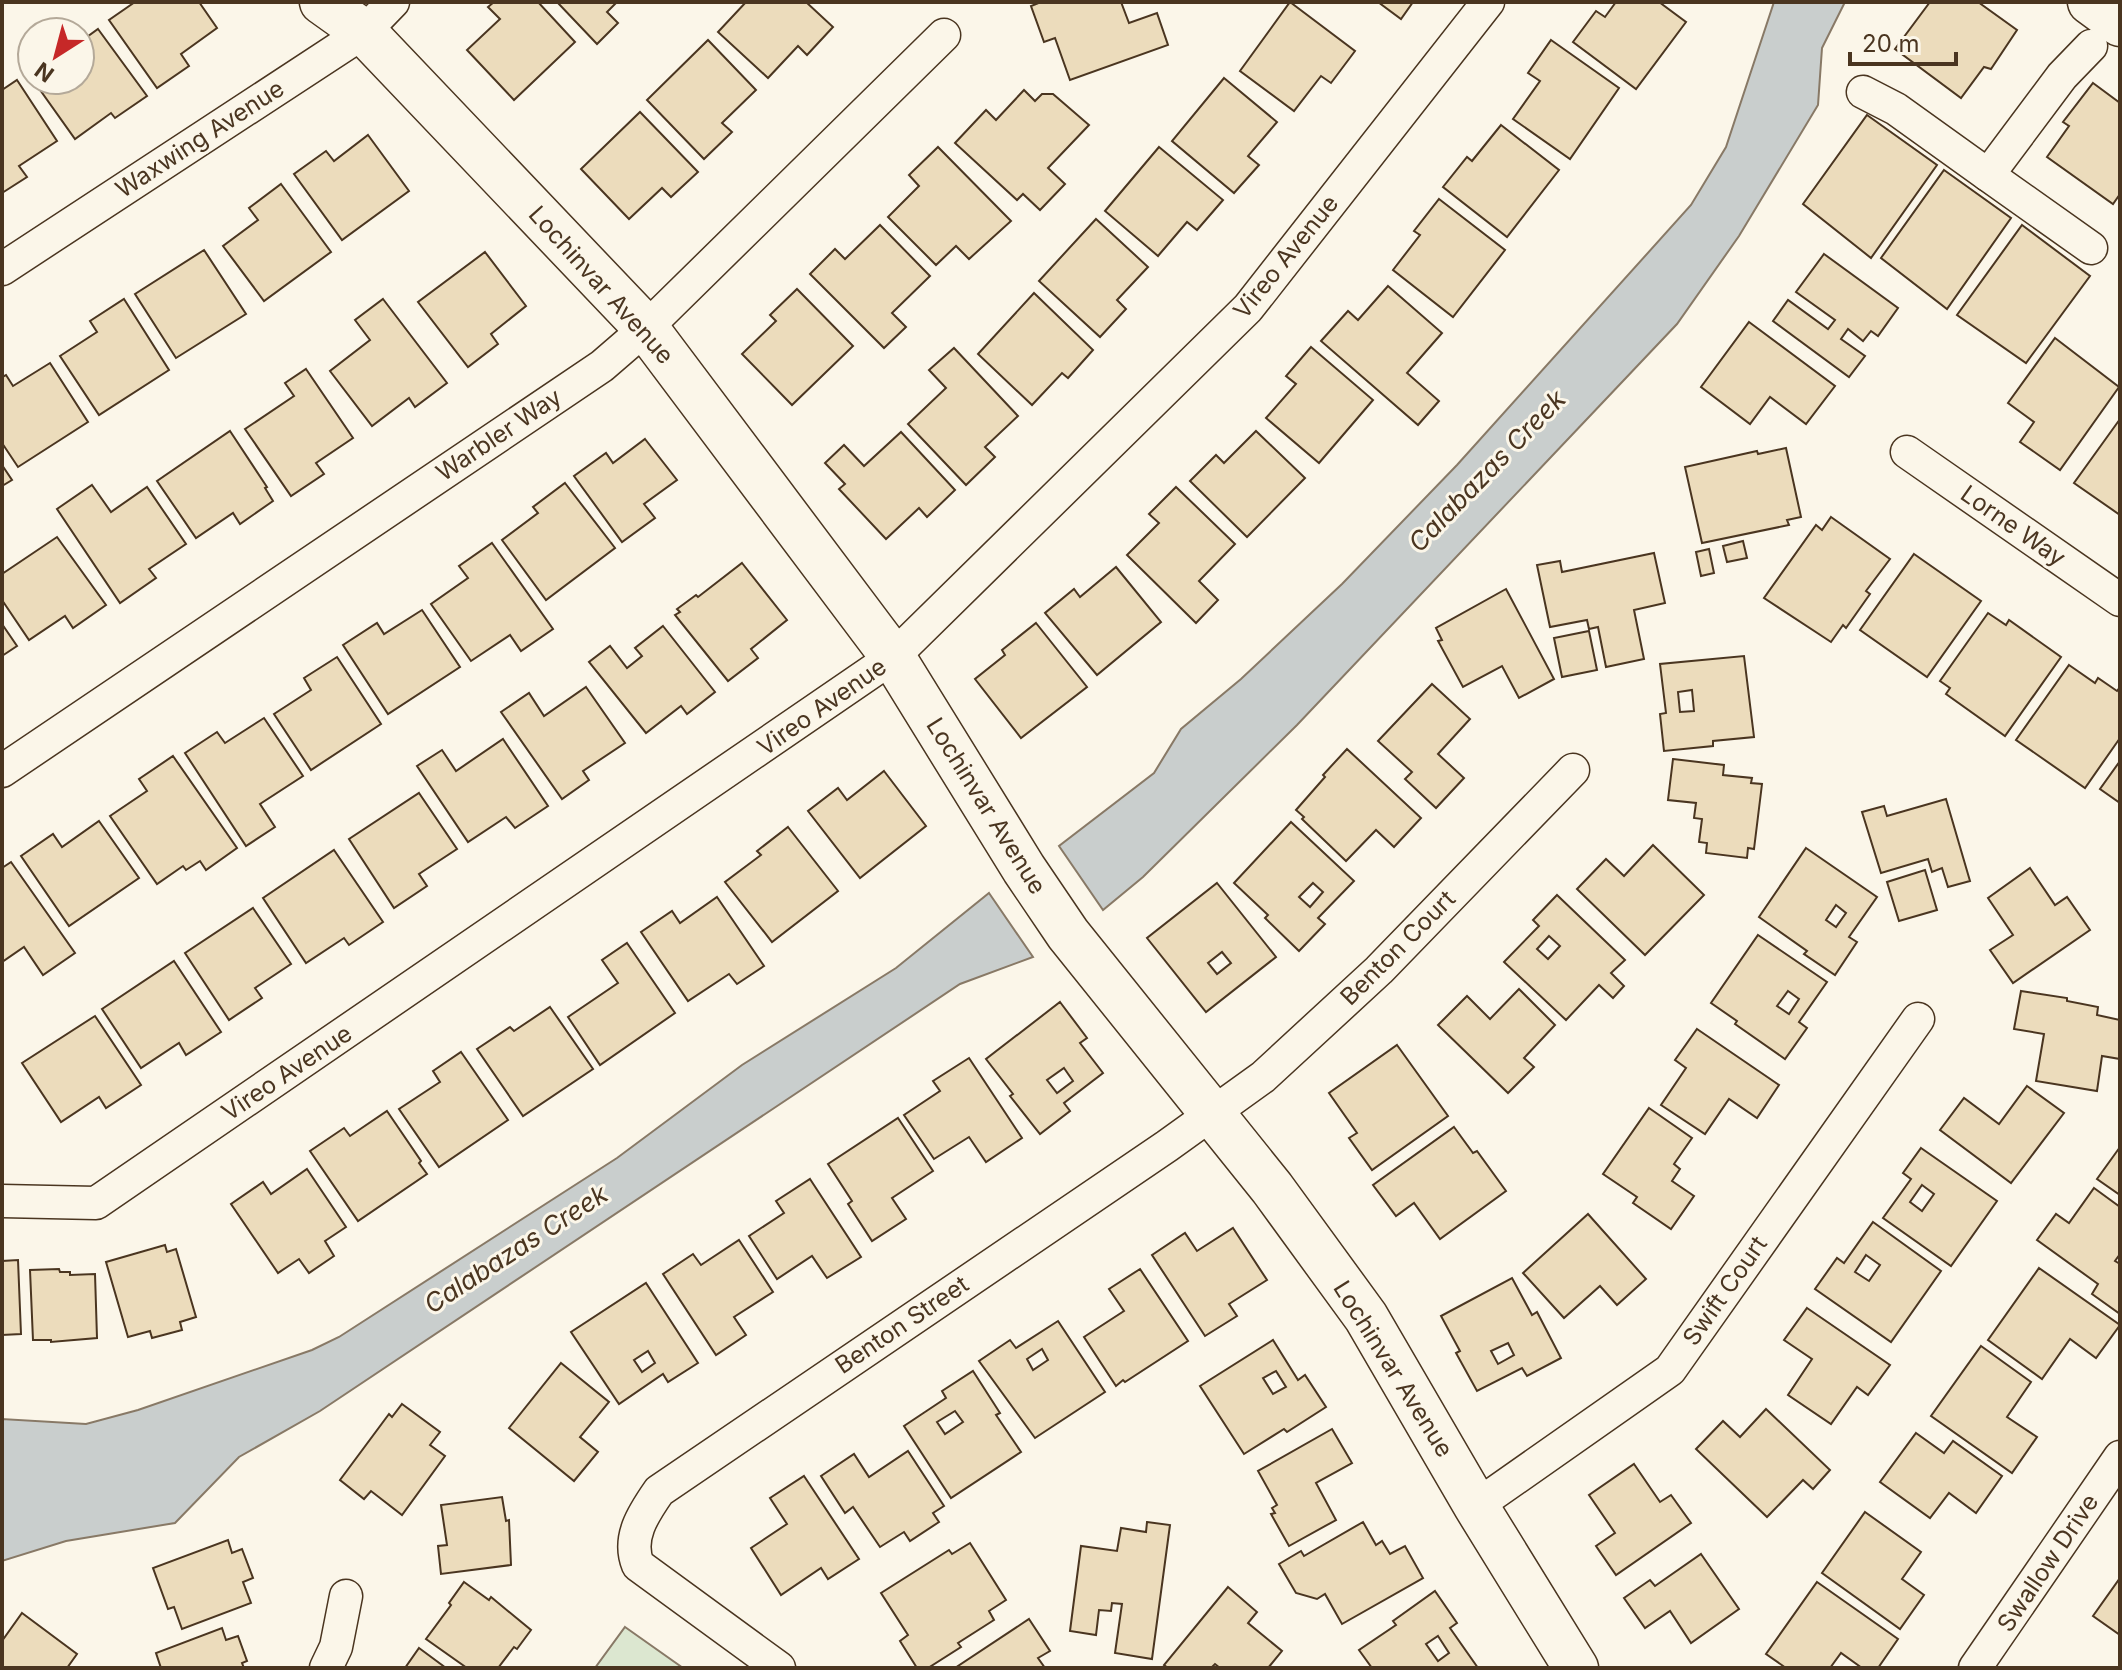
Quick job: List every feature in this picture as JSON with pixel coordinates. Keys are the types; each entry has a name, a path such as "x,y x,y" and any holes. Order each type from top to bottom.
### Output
{"street":[{"name":"Lochinvar Avenue","path":"322,2 378,17 646,328 893,657 1024,869 1068,934 1272,1188 1366,1317 1476,1506 1576,1668"},
{"name":"Vireo Avenue","path":"2,1201 96,1203 893,657 1248,308 1488,2"},
{"path":"1988,175 2062,76 2105,35 2090,2"},
{"name":"Waxwing Avenue","path":"2,269 378,17"},
{"name":"Warbler Way","path":"2,771 601,366 646,328 944,35"},
{"path":"1863,92 1896,109 2091,248"},
{"name":"Lorne Way","path":"1907,452 2120,600"},
{"name":"Benton Court","path":"1213,1114 1263,1077 1379,970 1573,770"},
{"name":"Swift Court","path":"1476,1506 1670,1370 1918,1019"},
{"name":"Benton Street","path":"779,1668 638,1565 633,1543 640,1522 659,1491 1213,1114"},
{"name":"Swallow Drive","path":"1975,1668 2120,1457"},
{"path":"326,1668 336,1647 346,1596"}],"green space":[{"path":"625,1627 683,1668 595,1668"}],"water":[{"name":"Calabazas Creek","path":"1774,2 1845,2 1822,48 1818,105 1739,236 1677,324 1297,725 1143,877 1103,910 1059,846 1154,773 1181,729 1241,679 1342,584 1457,465 1691,205 1726,147"},
{"name":"Calabazas Creek","path":"989,893 1033,957 960,984 320,1411 239,1457 175,1523 66,1541 2,1561 2,1419 86,1424 138,1410 312,1350 339,1337 617,1158 742,1065 896,968"}],"building":[{"path":"135,2 199,2 217,28 181,54 189,66 157,88 109,20"},
{"path":"494,2 538,2 575,42 514,100 467,50 500,19 488,7"},
{"path":"557,2 617,2 607,12 618,23 597,44"},
{"path":"746,2 806,2 833,27 807,55 798,46 768,78 718,32"},
{"path":"1041,2 1121,2 1129,23 1157,13 1168,45 1070,80 1055,38 1044,42 1031,6"},
{"path":"1290,2 1355,51 1331,83 1321,76 1294,111 1240,71"},
{"path":"1378,2 1413,2 1401,19"},
{"path":"1616,2 1659,2 1686,22 1636,89 1573,42 1596,11 1605,17"},
{"path":"1930,2 1978,2 2017,30 1991,69 1984,67 1961,98 1895,49"},
{"path":"98,29 147,96 115,118 111,113 75,139 44,96 96,96"},
{"path":"708,40 756,90 722,123 732,132 704,159 647,100"},
{"path":"1551,40 1619,88 1570,159 1513,119 1540,81 1528,73"},
{"path":"1224,78 1277,122 1248,156 1259,165 1234,193 1172,141"},
{"path":"16,81 16,96 27,96 57,141 19,166 27,177 2,193 2,90"},
{"path":"2093,83 2120,103 2120,194 2113,204 2047,157 2069,126 2063,122"},
{"path":"1024,90 1035,101 1042,94 1053,94 1089,125 1048,168 1065,184 1040,210 1023,194 1017,200 955,143 986,110 996,120"},
{"path":"640,112 698,172 671,197 662,188 629,219 581,169"},
{"path":"1867,115 1937,165 1871,258 1803,204"},
{"path":"1501,125 1559,170 1507,237 1443,187 1467,157 1472,161"},
{"path":"368,135 409,191 342,240 294,174 326,151 334,161"},
{"path":"938,147 1011,221 969,259 956,246 936,265 888,217 919,186 909,175"},
{"path":"1159,147 1223,200 1197,230 1187,222 1158,256 1105,211"},
{"path":"1944,170 2011,218 1947,309 1881,258"},
{"path":"281,184 331,252 264,301 223,246 258,220 249,208"},
{"path":"1439,199 1505,250 1453,317 1393,270 1420,235 1414,231"},
{"path":"1096,219 1148,267 1117,300 1126,309 1100,337 1039,281"},
{"path":"880,225 930,276 892,313 906,327 884,348 810,274 835,249 845,259"},
{"path":"2022,225 2090,276 2026,363 1957,315"},
{"path":"204,250 246,314 176,358 135,294"},
{"path":"485,252 526,306 491,334 498,344 468,367 418,302"},
{"path":"1824,254 1898,308 1878,336 1871,331 1863,341 1848,329 1841,339 1865,356 1849,377 1773,321 1788,300 1828,329 1835,320 1796,292"},
{"path":"1388,286 1442,333 1407,373 1439,401 1418,425 1321,341 1348,311 1358,320"},
{"path":"797,289 853,346 792,405 742,354 776,321 770,315"},
{"path":"1034,293 1093,350 1068,378 1062,373 1032,405 978,354"},
{"path":"124,299 169,370 99,415 60,356 97,332 90,321"},
{"path":"383,299 447,383 415,407 409,398 372,426 330,371 370,340 355,320"},
{"path":"1749,322 1835,386 1806,424 1770,397 1750,424 1701,387"},
{"path":"2055,338 2119,387 2060,470 2020,442 2034,422 2008,403"},
{"path":"1311,347 1373,400 1319,463 1266,418 1296,384 1286,376"},
{"path":"954,348 1018,416 985,447 995,457 966,485 908,424 946,388 929,370"},
{"path":"50,363 88,422 18,467 2,443 2,377 6,375 13,386"},
{"path":"306,369 353,438 316,463 324,474 291,496 245,429 294,396 285,383"},
{"path":"2120,419 2120,515 2074,483"},
{"path":"230,431 273,501 240,524 233,513 196,538 157,481"},
{"path":"1256,431 1305,478 1247,537 1190,481 1216,455 1224,463"},
{"path":"901,432 955,490 927,517 919,508 886,539 839,489 845,484 825,463 844,445 864,466"},
{"path":"645,439 677,480 644,504 655,518 622,542 574,476 606,453 613,463"},
{"path":"1786,448 1801,517 1787,520 1789,525 1702,543 1685,467 1757,451 1758,454"},
{"path":"2,465 12,480 2,486"},
{"path":"565,483 615,548 546,600 502,540 538,513 533,507"},
{"path":"92,485 111,512 147,487 186,544 149,569 156,578 120,603 57,509"},
{"path":"1176,487 1235,544 1199,581 1218,600 1196,623 1127,555 1159,523 1149,514"},
{"path":"1831,517 1890,559 1866,591 1870,594 1846,628 1843,625 1831,642 1764,598 1816,525 1822,530"},
{"path":"57,537 106,605 73,628 65,616 29,640 2,600 2,574"},
{"path":"1743,541 1747,558 1727,562 1723,546"},
{"path":"492,543 553,629 521,651 510,635 471,661 431,604 468,578 459,566"},
{"path":"1709,549 1714,573 1701,576 1696,552"},
{"path":"1654,553 1665,603 1634,610 1644,659 1606,667 1598,627 1589,629 1587,620 1550,627 1537,565 1560,561 1562,572"},
{"path":"1914,554 1981,601 1927,677 1860,630"},
{"path":"742,563 787,620 751,649 758,658 728,681 675,615 680,612 677,609"},
{"path":"1116,567 1161,622 1097,675 1045,613 1074,589 1080,597"},
{"path":"1506,589 1554,679 1519,698 1502,666 1463,687 1438,641 1442,640 1436,628"},
{"path":"422,610 460,667 388,714 343,645 377,623 384,634"},
{"path":"1988,613 2006,625 2009,620 2061,657 2005,736 1946,694 1950,688 1940,681"},
{"path":"1036,623 1087,687 1021,738 975,679 1005,655 1002,650"},
{"path":"2,624 17,646 2,656"},
{"path":"663,626 715,692 687,714 681,706 646,733 589,662 610,646 627,668 642,656 635,648"},
{"path":"1589,631 1597,670 1562,677 1554,638"},
{"path":"1744,656 1754,737 1713,741 1713,746 1664,751 1660,714 1666,713 1660,664","holes":["1692,690 1694,711 1680,712 1678,692"]},
{"path":"337,657 381,724 311,770 274,714 311,690 304,678"},
{"path":"2069,665 2095,683 2098,678 2117,691 2120,687 2120,738 2085,788 2016,740"},
{"path":"1432,684 1470,719 1438,754 1464,778 1436,808 1405,779 1412,772 1378,741"},
{"path":"586,687 625,743 583,771 589,780 562,799 501,712 529,693 544,716"},
{"path":"264,718 303,776 260,804 275,827 246,846 185,753 217,732 225,743"},
{"path":"503,739 548,806 515,828 506,817 468,842 417,766 442,750 456,771"},
{"path":"1347,749 1421,818 1394,847 1376,830 1346,861 1296,810"},
{"path":"173,756 237,848 206,870 200,861 186,870 183,866 157,884 110,816 147,791 139,779"},
{"path":"1673,759 1724,765 1723,775 1752,778 1751,783 1762,784 1754,849 1748,848 1747,858 1706,853 1707,843 1699,842 1702,819 1694,818 1696,803 1668,800"},
{"path":"2120,761 2120,803 2100,789"},
{"path":"884,771 926,826 860,878 808,811 838,788 847,800"},
{"path":"419,793 457,849 419,874 427,886 394,908 349,839"},
{"path":"1946,799 1970,881 1948,887 1942,868 1932,872 1928,859 1881,873 1862,812 1884,806 1887,816"},
{"path":"99,821 139,878 69,926 21,856 53,834 62,847"},
{"path":"1291,822 1354,881 1318,918 1325,924 1299,951 1265,918 1268,915 1234,883","holes":["1313,883 1323,892 1310,907 1299,897"]},
{"path":"788,827 838,891 772,942 725,882 761,855 757,851"},
{"path":"1653,845 1704,895 1645,955 1577,889 1606,859 1624,876"},
{"path":"1806,848 1877,897 1849,937 1857,942 1835,975 1759,917","holes":["1836,905 1846,913 1836,927 1826,920"]},
{"path":"334,850 383,922 349,945 344,938 306,963 263,898"},
{"path":"11,862 75,953 43,975 24,947 2,962 2,868"},
{"path":"2030,868 2055,905 2067,897 2090,930 2013,983 1990,950 2013,935 1988,898"},
{"path":"1925,870 1937,910 1899,921 1887,882"},
{"path":"1217,883 1276,957 1206,1012 1147,938","holes":["1222,952 1231,963 1217,974 1208,963"]},
{"path":"1557,895 1625,960 1611,973 1624,986 1613,998 1599,985 1566,1020 1504,962 1539,926 1533,920","holes":["1549,936 1560,946 1548,959 1537,949"]},
{"path":"717,897 764,966 737,984 729,974 688,1001 641,932 672,911 680,923"},
{"path":"253,908 291,964 255,988 262,998 229,1020 185,953"},
{"path":"1758,935 1827,982 1799,1022 1807,1028 1785,1059 1711,1003","holes":["1788,991 1799,999 1789,1014 1777,1006"]},
{"path":"627,943 675,1013 600,1065 568,1017 618,983 602,960"},
{"path":"174,961 221,1032 186,1055 179,1043 141,1068 102,1009"},
{"path":"1519,989 1555,1025 1524,1058 1534,1067 1508,1093 1438,1025 1467,996 1490,1019"},
{"path":"2021,991 2067,998 2067,1001 2098,1007 2097,1015 2120,1020 2120,1059 2102,1056 2097,1091 2036,1081 2044,1034 2014,1029"},
{"path":"1060,1002 1087,1038 1080,1043 1103,1073 1064,1103 1070,1111 1040,1134 986,1059","holes":["1064,1068 1073,1081 1057,1093 1047,1080"]},
{"path":"550,1007 593,1069 523,1116 477,1049 510,1027 514,1031"},
{"path":"95,1016 141,1085 106,1108 99,1097 61,1122 22,1063"},
{"path":"1697,1029 1779,1085 1757,1118 1729,1099 1705,1134 1661,1105 1686,1068 1675,1060"},
{"path":"1397,1045 1448,1116 1372,1170 1349,1138 1357,1133 1329,1093"},
{"path":"461,1052 508,1120 439,1167 399,1109 440,1082 433,1071"},
{"path":"969,1058 1022,1138 986,1162 969,1137 934,1159 904,1115 940,1091 933,1081"},
{"path":"2027,1086 2064,1113 2011,1183 1940,1130 1964,1098 1999,1124"},
{"path":"1649,1108 1692,1138 1674,1164 1680,1169 1672,1181 1694,1196 1671,1229 1633,1203 1637,1197 1603,1174"},
{"path":"387,1111 427,1174 358,1221 310,1151 344,1128 350,1136"},
{"path":"898,1118 933,1171 892,1198 906,1219 872,1241 848,1204 852,1201 828,1164"},
{"path":"1454,1127 1473,1153 1477,1151 1506,1191 1440,1239 1414,1203 1396,1216 1373,1185"},
{"path":"2120,1147 2120,1195 2097,1179"},
{"path":"1921,1148 1997,1201 1951,1266 1883,1218 1911,1179 1903,1173","holes":["1922,1185 1934,1194 1922,1211 1910,1202"]},
{"path":"307,1169 346,1227 325,1241 334,1256 309,1273 299,1259 278,1273 231,1204 263,1182 271,1194"},
{"path":"810,1179 861,1257 827,1278 812,1256 777,1279 749,1236 784,1213 776,1201"},
{"path":"2094,1188 2120,1207 2120,1254 2115,1261 2120,1264 2120,1314 2092,1294 2098,1284 2037,1240 2056,1214 2069,1223"},
{"path":"1588,1214 1646,1279 1617,1305 1600,1286 1564,1318 1523,1273"},
{"path":"1873,1222 1941,1271 1891,1342 1815,1289 1837,1258 1844,1263","holes":["1866,1255 1880,1265 1869,1281 1855,1272"]},
{"path":"1233,1228 1267,1280 1229,1304 1237,1316 1205,1336 1152,1255 1185,1233 1197,1251"},
{"path":"739,1240 773,1292 734,1317 746,1335 716,1355 663,1274 693,1254 701,1265"},
{"path":"165,1245 167,1252 176,1249 196,1317 180,1322 182,1330 152,1338 150,1331 128,1337 106,1262"},
{"path":"18,1260 21,1334 2,1335 2,1261"},
{"path":"2039,1268 2120,1325 2096,1358 2070,1339 2042,1379 1988,1340"},
{"path":"59,1269 60,1272 70,1272 70,1275 95,1274 97,1338 51,1342 33,1340 30,1270"},
{"path":"1140,1269 1188,1341 1116,1386 1084,1337 1124,1311 1109,1289"},
{"path":"1512,1278 1532,1315 1537,1312 1561,1358 1527,1376 1522,1368 1477,1391 1456,1353 1460,1351 1441,1316","holes":["1508,1343 1514,1355 1498,1364 1491,1351"]},
{"path":"646,1283 698,1363 668,1382 663,1374 619,1404 571,1332","holes":["648,1351 655,1363 642,1372 634,1360"]},
{"path":"1807,1308 1890,1365 1868,1395 1857,1387 1831,1424 1788,1395 1812,1359 1784,1340"},
{"path":"1058,1321 1105,1392 1035,1438 979,1361 1010,1340 1016,1348","holes":["1042,1349 1048,1360 1033,1370 1027,1359"]},
{"path":"1273,1340 1298,1380 1305,1375 1326,1407 1244,1454 1200,1386","holes":["1276,1371 1286,1387 1273,1394 1263,1378"]},
{"path":"1981,1346 2031,1382 2007,1417 2037,1437 2012,1473 1931,1416"},
{"path":"561,1363 609,1402 580,1437 598,1452 574,1481 509,1428"},
{"path":"973,1371 1000,1413 996,1415 1021,1452 951,1498 904,1426 946,1398 942,1391","holes":["955,1411 963,1422 945,1434 937,1422"]},
{"path":"402,1404 440,1432 430,1445 445,1456 402,1515 371,1491 364,1499 340,1480 389,1414 392,1417"},
{"path":"1766,1409 1830,1470 1813,1489 1803,1480 1767,1517 1696,1449 1723,1421 1740,1437"},
{"path":"1332,1429 1352,1463 1316,1483 1336,1520 1289,1546 1271,1514 1275,1513 1272,1508 1277,1505 1258,1471"},
{"path":"1916,1433 1944,1453 1953,1441 2002,1476 1976,1513 1949,1493 1930,1518 1880,1482"},
{"path":"908,1451 944,1506 933,1513 939,1522 910,1541 904,1532 880,1547 853,1507 845,1513 821,1476 854,1454 869,1477"},
{"path":"1634,1464 1660,1502 1671,1495 1691,1523 1616,1575 1596,1546 1615,1533 1589,1495"},
{"path":"804,1476 859,1559 828,1579 821,1568 781,1595 751,1548 787,1524 770,1498"},
{"path":"502,1497 506,1521 509,1520 511,1565 441,1574 438,1546 447,1545 441,1505"},
{"path":"1865,1512 1921,1552 1902,1579 1924,1595 1900,1629 1822,1573"},
{"path":"1147,1522 1170,1525 1152,1659 1115,1653 1122,1604 1112,1603 1111,1611 1099,1610 1096,1635 1070,1631 1081,1546 1117,1551 1121,1528 1146,1532"},
{"path":"1363,1522 1376,1545 1382,1541 1390,1554 1405,1546 1423,1578 1342,1624 1325,1594 1317,1599 1296,1593 1279,1564 1301,1551 1304,1556"},
{"path":"228,1540 232,1553 242,1549 253,1578 243,1582 251,1603 182,1629 174,1607 168,1609 153,1568"},
{"path":"970,1543 1006,1600 989,1611 994,1620 958,1643 961,1647 928,1668 917,1668 900,1641 908,1635 881,1593 949,1550 952,1554"},
{"path":"1701,1554 1739,1609 1691,1643 1670,1611 1645,1628 1624,1598 1650,1580 1655,1586"},
{"path":"2120,1578 2120,1635 2093,1616"},
{"path":"464,1582 489,1600 491,1597 531,1630 498,1668 467,1668 426,1639"},
{"path":"1817,1582 1898,1639 1878,1668 1862,1668 1841,1653 1830,1668 1786,1668 1766,1654"},
{"path":"1228,1587 1257,1612 1248,1623 1282,1651 1268,1668 1220,1668 1215,1664 1211,1668 1168,1668 1164,1665"},
{"path":"1435,1591 1457,1623 1450,1628 1478,1668 1372,1668 1359,1650 1396,1625 1393,1621","holes":["1438,1636 1449,1653 1438,1661 1426,1644"]},
{"path":"22,1613 77,1654 67,1668 2,1668 2,1641"},
{"path":"1029,1619 1050,1651 1038,1658 1045,1668 955,1668"},
{"path":"222,1628 226,1640 238,1636 247,1661 242,1663 244,1668 161,1668 156,1653"},
{"path":"419,1648 446,1668 405,1668"}]}
